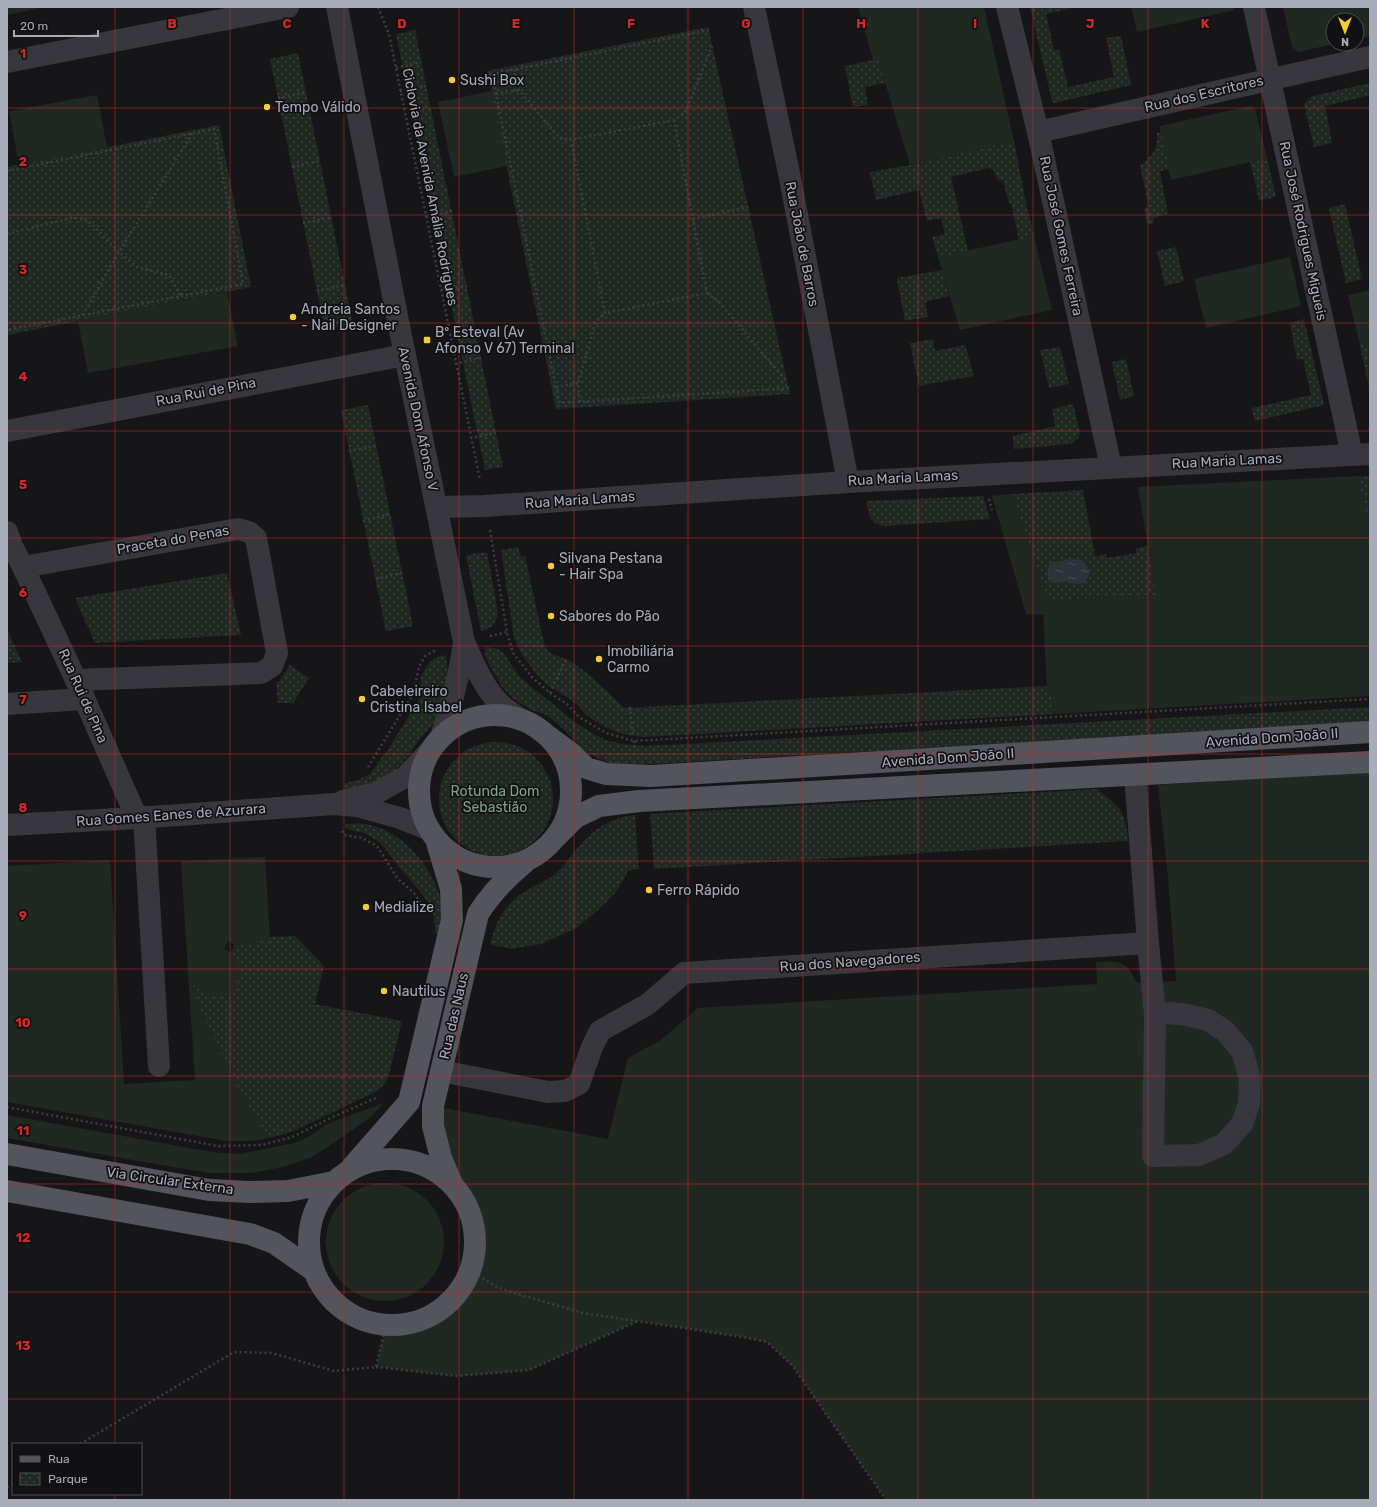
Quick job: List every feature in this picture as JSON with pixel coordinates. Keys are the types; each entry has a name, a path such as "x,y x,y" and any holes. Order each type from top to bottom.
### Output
{"main road":[{"path":"433,835 439,844 459,859 484,867 504,867 525,862 543,851 557,836 568,815 571,792 568,769 557,748 541,731 522,720 501,715 480,717 458,724 436,744"},
{"name":"Avenida Dom João II","path":"541,731 571,753 586,768 606,774 651,776 1370,732"},
{"name":"Rua das Naus","path":"313,1270 308,1246 310,1223 319,1201 409,1102 448,942 452,920 451,889 433,835 425,822 418,797 420,775 428,755 436,744"},
{"name":"Avenida Dom João II","path":"557,836 576,817 599,806 639,801 1370,762"},
{"name":"Rua das Naus","path":"452,1185 441,1158 433,1126 433,1106 478,914 489,897 506,878 525,862"},
{"name":"Via Circular Externa","path":"7,1154 209,1190 250,1192 288,1191 341,1176 374,1160 403,1159 430,1168 452,1185"},
{"path":"7,1192 250,1234 274,1243 313,1270 324,1291 341,1308 362,1320 386,1325 413,1322 437,1312 457,1294 470,1270 475,1248 474,1225 466,1203 452,1185"}],"street":[{"path":"7,62 288,7"},
{"name":"Avenida Dom Afonso V","path":"337,7 405,354 464,642 480,675 492,693 502,706 522,720"},
{"name":"Rua João de Barros","path":"754,7 848,482"},
{"name":"Rua José Gomes Ferreira","path":"1007,7 1038,132 1111,467"},
{"name":"Rua José Rodrigues Migueis","path":"1254,7 1270,80 1361,454"},
{"name":"Rua dos Escritores","path":"1038,132 1370,57"},
{"name":"Rua Rui de Pina","path":"7,431 405,354"},
{"name":"Rua Maria Lamas","path":"436,507 485,506 848,482 1361,454"},
{"name":"Praceta do Penas","path":"23,566 238,528 249,532 256,538 277,653 272,666 261,673 80,690"},
{"name":"Rua Rui de Pina","path":"7,532 12,546 23,566 140,817"},
{"name":"Avenida Dom Afonso V","path":"436,744 454,696 462,665 464,642"},
{"path":"7,704 80,690"},
{"name":"Rua Gomes Eanes de Azurara","path":"334,804 376,793 405,777 436,744"},
{"path":"1135,775 1155,1014 1153,1156 1199,1155 1224,1144 1242,1124 1249,1104 1250,1079 1242,1051 1225,1031 1208,1020 1187,1015 1155,1014"},
{"name":"Rua Gomes Eanes de Azurara","path":"7,825 334,804 357,806 400,818 433,835"},
{"path":"140,817 159,1066"},
{"name":"Rua dos Navegadores","path":"441,1071 548,1092 565,1091 579,1084 600,1031 648,1004 684,973 1148,943"}],"path":[{"name":"Ciclovia da Avenida Amália Rodrigues","path":"378,7 389,34 485,506 507,632 513,653 532,677 550,693 567,704 579,717 606,734 634,741 1370,699"},
{"path":"709,30 492,74 558,397 560,403 789,388"},
{"path":"515,69 519,90 559,138 571,140 674,120 684,112 712,46"},
{"path":"396,68 421,62"},
{"path":"489,81 493,80"},
{"path":"400,91 426,86"},
{"path":"496,94 519,90"},
{"path":"278,98 306,92"},
{"path":"674,120 707,293 719,302 787,382"},
{"path":"7,171 214,129 243,284 7,330"},
{"path":"215,133 220,132"},
{"path":"82,315 192,134"},
{"path":"571,140 605,313"},
{"path":"292,167 320,161"},
{"path":"693,218 748,207"},
{"path":"426,217 452,211"},
{"path":"7,234 70,218 85,218 119,252 137,267 169,275 181,296"},
{"path":"304,223 331,218"},
{"path":"318,291 345,285"},
{"path":"440,290 467,286"},
{"path":"580,402 578,383 596,321 605,313 707,293"},
{"path":"455,364 481,358"},
{"path":"556,387 578,383"},
{"path":"554,398 558,397"},
{"path":"470,438 496,433"},
{"path":"349,451 376,446"},
{"path":"988,496 992,510"},
{"path":"363,520 390,514"},
{"path":"376,579 402,573"},
{"path":"367,768 413,694 419,667 425,656 433,650 464,642"},
{"path":"550,693 566,659"},
{"path":"630,707 633,736"},
{"path":"334,804 338,823 344,835 362,838 377,846 386,863 398,879 414,893 425,909 426,916"},
{"path":"7,1107 218,1146 262,1145 292,1137 382,1095"},
{"path":"470,1270 498,1288 584,1313 767,1342 792,1365 886,1500"},
{"path":"82,1443 234,1352 272,1353 334,1371 376,1367 457,1376 530,1370 638,1321"},
{"path":"376,1367 386,1325"}],"green space":[{"path":"7,7 45,7 7,15"},
{"path":"858,7 984,7 1014,141 910,165 878,59 873,60"},
{"path":"1030,7 1077,7 1046,14 1054,50 1059,50 1068,87 1114,77 1106,38 1121,36 1131,85 1054,103 1052,101"},
{"path":"1131,7 1233,7 1234,10 1137,32"},
{"path":"1283,7 1370,7 1370,36 1365,37 1365,12 1325,12 1325,46 1299,52 1292,47"},
{"path":"708,27 790,394 556,409 487,71"},
{"path":"415,30 503,467 485,470 396,34"},
{"path":"298,53 353,324 325,330 270,59"},
{"path":"878,59 885,83 865,87 868,105 853,107 845,66"},
{"path":"1370,83 1370,95 1325,106 1332,143 1314,147 1304,104 1313,96"},
{"path":"491,91 507,166 454,177 438,102"},
{"path":"97,95 107,147 19,165 9,111"},
{"path":"1251,106 1255,109 1267,158 1171,180 1159,126"},
{"path":"219,125 251,287 7,335 7,167"},
{"path":"1161,132 1169,169 1160,171 1168,214 1153,218 1154,223 1148,225 1144,209 1149,207 1140,166 1154,152 1157,144 1157,133"},
{"path":"1014,141 1034,236 1019,240 1011,203 1009,203 1003,180 998,181 994,170 989,168 951,177 968,251 938,257 932,237 945,234 941,218 927,221 919,190 876,200 870,172 910,165"},
{"path":"1267,158 1276,197 1259,200 1250,162"},
{"path":"1345,204 1362,279 1346,283 1329,208"},
{"path":"1034,236 1052,310 960,330 938,257"},
{"path":"1176,247 1184,281 1165,286 1157,251"},
{"path":"1290,257 1301,306 1206,328 1194,279"},
{"path":"942,270 949,296 925,302 928,317 905,321 897,278"},
{"path":"1370,290 1370,343 1360,345 1348,295"},
{"path":"227,292 238,346 88,373 78,321"},
{"path":"1304,319 1324,405 1255,421 1251,408 1311,395 1303,359 1297,360 1290,323"},
{"path":"933,339 935,351 965,345 974,376 919,386 910,343"},
{"path":"1370,343 1370,392 1360,345"},
{"path":"1060,347 1069,384 1049,388 1040,350"},
{"path":"1126,359 1134,396 1120,400 1112,362"},
{"path":"1073,404 1080,432 1078,438 1071,444 1014,449 1013,436 1055,426 1052,409"},
{"path":"368,405 413,626 386,631 341,410"},
{"path":"1358,476 1370,529 1370,696 1054,714 1053,700 1047,686 1043,615 1026,614 992,496 1012,494 1047,600 1156,595 1138,487"},
{"path":"1358,476 1370,476 1370,529"},
{"path":"1083,490 1095,556 1106,554 1107,558 1136,553 1136,548 1148,546 1156,595 1047,600 1012,494"},
{"path":"983,496 990,519 883,526 872,520 866,501"},
{"path":"518,547 521,557 525,556 545,648 551,653 582,669 624,708 1047,686 1053,700 1054,714 644,737 614,731 594,721 577,704 547,684 523,656 514,637 501,550"},
{"path":"487,552 498,613 493,625 481,631 466,555"},
{"path":"227,573 241,635 95,643 75,598"},
{"path":"7,629 22,662 7,663"},
{"path":"484,647 492,648 503,653 516,673 524,681 573,720 597,736 606,740 646,746 1370,707 1370,723 632,765 610,763 588,754 547,715 531,710 513,698 502,687 486,658"},
{"path":"446,655 449,683 445,702 433,724 420,738 409,755 395,770 383,779 355,789 344,789 345,783 358,780 370,774 389,748 419,700 421,677 425,669 431,661 437,657"},
{"path":"290,665 309,678 293,703 278,703 276,682 279,682"},
{"name":"Rotunda Dom Sebastião","path":"496,742 507,743 518,747 528,752 536,759 543,767 548,777 552,788 552,810 548,821 543,831 536,839 528,846 518,851 507,855 496,856 485,855 474,851 464,846 456,839 449,831 444,821 440,810 439,799 440,788 444,777 449,767 456,759 464,752 474,747 485,743"},
{"path":"1370,771 1370,1500 886,1500 792,1365 767,1342 638,1321 529,1370 457,1376 376,1367 386,1325 413,1323 437,1312 457,1293 470,1270 475,1248 474,1225 466,1203 452,1185 433,1106 608,1139 628,1058 661,1040 698,1008 1097,984 1096,962 1121,963 1129,969 1136,982 1176,981 1168,877 1158,785"},
{"path":"1097,789 1112,801 1120,810 1125,822 1128,841 654,869 650,814"},
{"path":"635,815 639,869 629,870 615,893 598,910 578,927 541,944 511,949 490,944 503,913 519,895 554,875 585,839 604,824 619,818"},
{"path":"345,824 362,824 379,827 393,834 406,844 417,856 427,869 441,898 443,913 441,935 435,933 435,922 429,904 379,842 364,833 346,828"},
{"path":"265,857 270,937 256,944 235,945 228,941 224,949 235,959 240,969 238,979 233,988 225,994 214,997 204,993 194,984 201,1012 242,1095 269,1138 254,1141 226,1141 7,1102 7,866 110,860 124,1084 195,1080 181,861"},
{"path":"295,936 324,966 315,1004 402,1021 389,1074 384,1085 375,1092 294,1131 269,1138 242,1095 201,1012 193,982 202,992 212,996 222,995 231,991 237,983 239,974 237,964 230,953 235,945 256,944 270,937"},
{"path":"384,1103 371,1117 312,1157 283,1167 252,1173 208,1173 7,1138 7,1115 212,1152 240,1154 294,1143 309,1137 327,1124"},
{"path":"385,1183 408,1187 427,1200 440,1219 444,1242 440,1265 427,1284 408,1297 385,1301 362,1297 343,1284 330,1265 326,1242 330,1219 343,1200 362,1187"}],"water":[{"path":"1068,559 1083,561 1089,569 1090,574 1084,583 1076,584 1068,581 1054,583 1049,581 1048,571 1050,564 1055,562 1058,564 1061,561"}],"place":[{"name":"Sushi Box","path":"452,80"},
{"name":"Tempo Válido","path":"267,107"},
{"name":"Andreia Santos - Nail Designer","path":"293,317"},
{"name":"Bº Esteval (Av Afonso V 67) Terminal","path":"427,340"},
{"name":"Silvana Pestana - Hair Spa","path":"551,566"},
{"name":"Sabores do Pão","path":"551,616"},
{"name":"Imobiliária Carmo","path":"599,659"},
{"name":"Cabeleireiro Cristina Isabel","path":"362,699"},
{"name":"Ferro Rápido","path":"649,890"},
{"name":"Medialize","path":"366,907"},
{"name":"Nautilus","path":"384,991"}]}
